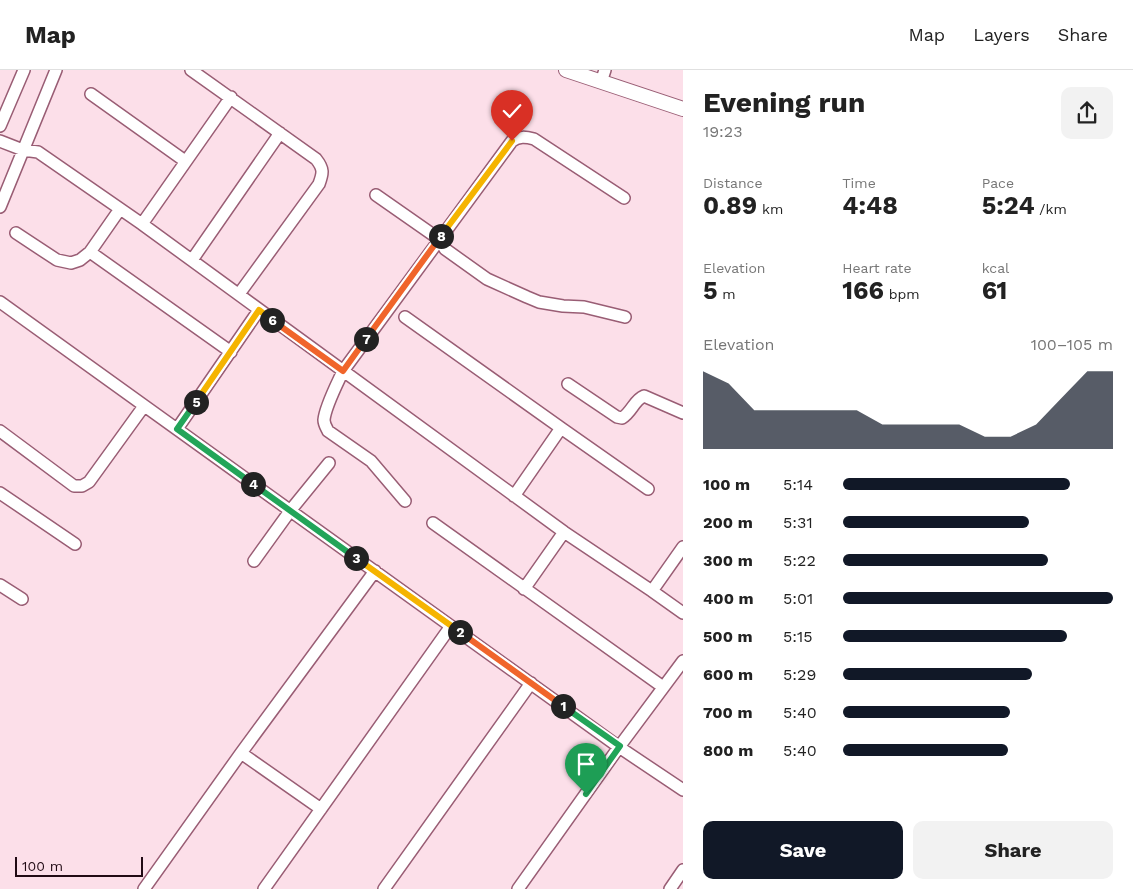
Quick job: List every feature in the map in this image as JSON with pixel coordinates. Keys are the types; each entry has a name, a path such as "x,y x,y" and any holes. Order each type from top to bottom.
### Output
{"main road":[{"path":"566,70 603,76 683,108"}],"street":[{"path":"0,126 24,70"},
{"path":"0,207 56,70"},
{"path":"191,70 316,159 322,167 322,176 319,184 239,294"},
{"path":"91,94 185,161"},
{"path":"142,224 230,97"},
{"path":"192,260 280,133"},
{"path":"405,501 371,461 328,431 325,426 325,413 343,371 439,239 512,141 517,137 534,139 624,198"},
{"path":"0,141 24,150 38,152 192,260 564,532 683,613"},
{"path":"376,195 439,239 445,249 487,279 539,302 563,306 584,306 625,317"},
{"path":"16,233 57,260 71,263 80,260 90,252 120,209"},
{"path":"90,252 231,352"},
{"path":"0,302 683,790"},
{"path":"177,429 259,310"},
{"path":"404,316 648,490"},
{"path":"568,384 617,417 622,418 627,415 638,399 644,396 683,413"},
{"path":"0,431 74,486 82,486 89,482 144,406"},
{"path":"514,496 561,428"},
{"path":"254,561 290,511 329,463"},
{"path":"0,493 75,544"},
{"path":"433,523 663,687"},
{"path":"524,589 564,532"},
{"path":"652,591 683,547"},
{"path":"144,889 375,571"},
{"path":"0,585 22,600"},
{"path":"264,889 452,626"},
{"path":"518,889 683,661"},
{"path":"384,889 531,683"},
{"path":"241,753 321,809"},
{"path":"670,889 683,870"}],"route":[{"path":"512,141 343,371 259,310 177,429 620,746 586,794"}]}
